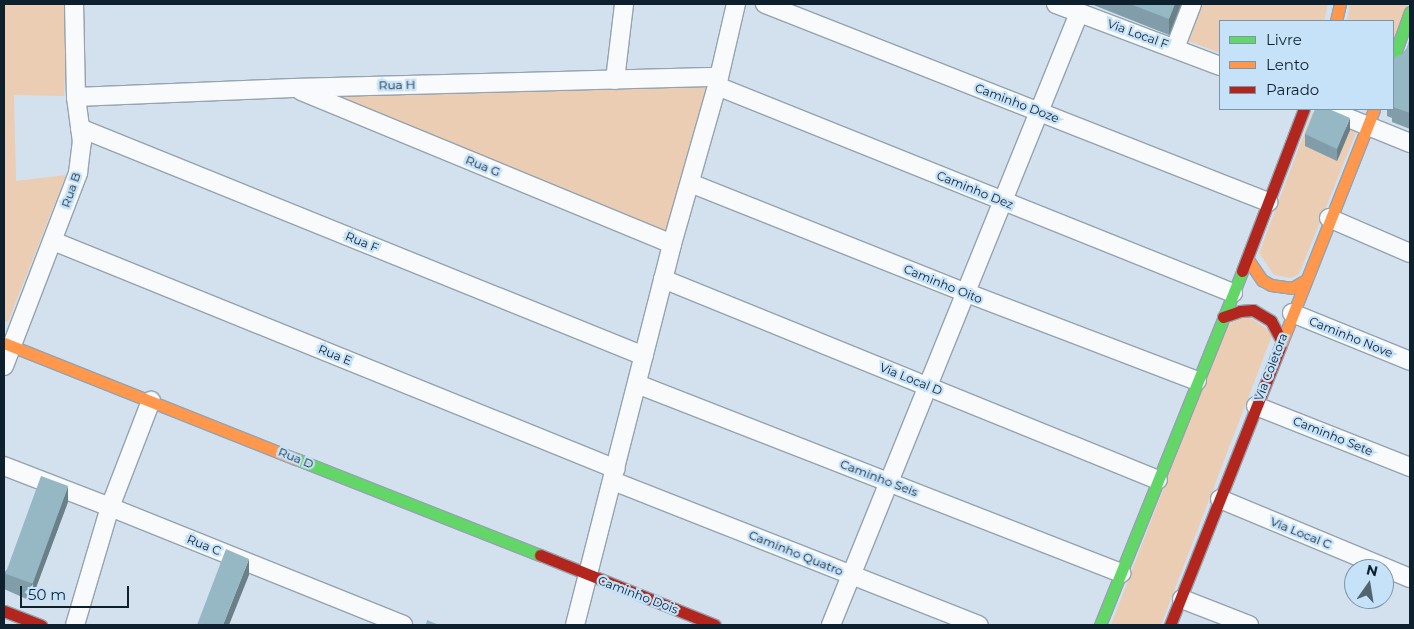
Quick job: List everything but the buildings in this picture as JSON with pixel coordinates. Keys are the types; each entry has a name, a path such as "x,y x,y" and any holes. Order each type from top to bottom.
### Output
{"street":[{"name":"Rua B","path":"4,366 8,344 53,241 78,173 82,142 76,97 74,4"},
{"path":"615,80 624,4"},
{"path":"575,625 615,475 672,244 718,82 736,4"},
{"name":"Caminho Doze","path":"765,4 1268,202"},
{"name":"Via Local F","path":"1056,4 1219,66"},
{"path":"1175,48 1192,4"},
{"path":"1336,20 1340,4"},
{"path":"1394,56 1410,12"},
{"path":"831,625 853,576 1079,13"},
{"name":"Rua H","path":"76,97 293,88 615,80 718,82"},
{"name":"Caminho Dez","path":"718,82 1003,202 1233,294"},
{"name":"Rua G","path":"293,88 672,244"},
{"path":"1100,625 1233,294 1304,110"},
{"path":"1328,110 1410,144"},
{"name":"Via Coletora","path":"1170,625 1182,599 1304,281 1374,110"},
{"name":"Rua F","path":"80,128 644,356"},
{"name":"Caminho Oito","path":"690,183 967,293 1197,381"},
{"path":"1329,218 1410,253"},
{"name":"Rua E","path":"53,241 615,475"},
{"path":"1247,258 1262,280 1271,285 1292,288 1304,281"},
{"name":"Via Local D","path":"663,279 1158,480"},
{"path":"1223,317 1240,311 1254,310 1271,321 1281,340"},
{"name":"Caminho Nove","path":"1292,313 1410,361"},
{"name":"Rua D","path":"8,344 589,575"},
{"name":"Caminho Seis","path":"637,384 1121,573"},
{"path":"75,625 110,507 151,401"},
{"name":"Caminho Sete","path":"1256,406 1410,467"},
{"name":"Rua C","path":"4,466 403,625"},
{"name":"Caminho Quatro","path":"615,475 853,576 979,625"},
{"name":"Via Local C","path":"1220,499 1410,578"},
{"name":"Caminho Dois","path":"589,575 715,625"},
{"path":"1182,599 1249,625"},
{"path":"4,611 41,625"}],"shaded area":[{"path":"4,4 68,4 64,96 14,95 16,181 66,175 8,322 4,321"},
{"path":"1203,4 1328,4 1324,20 1219,20 1219,53 1189,41"},
{"path":"1350,4 1408,4 1394,39 1394,20 1347,20"},
{"path":"714,81 672,233 316,92"},
{"path":"1312,113 1357,130 1299,274 1291,278 1274,275 1259,253"},
{"path":"1246,315 1273,333 1161,625 1111,625 1226,326"}],"traffic: fast":[{"path":"1394,56 1410,12"},
{"path":"1100,625 1242,271"},
{"path":"296,459 540,555"}],"traffic: slow":[{"path":"1336,20 1340,4"},
{"path":"1280,347 1374,110"},
{"path":"1247,258 1262,280 1271,285 1292,288 1304,281"},
{"path":"4,343 296,459"}],"traffic: jam":[{"path":"1242,271 1304,110"},
{"path":"1223,317 1240,311 1253,310 1271,321 1281,340"},
{"path":"1170,625 1280,347"},
{"path":"540,555 715,625"},
{"path":"4,611 41,625"}]}
